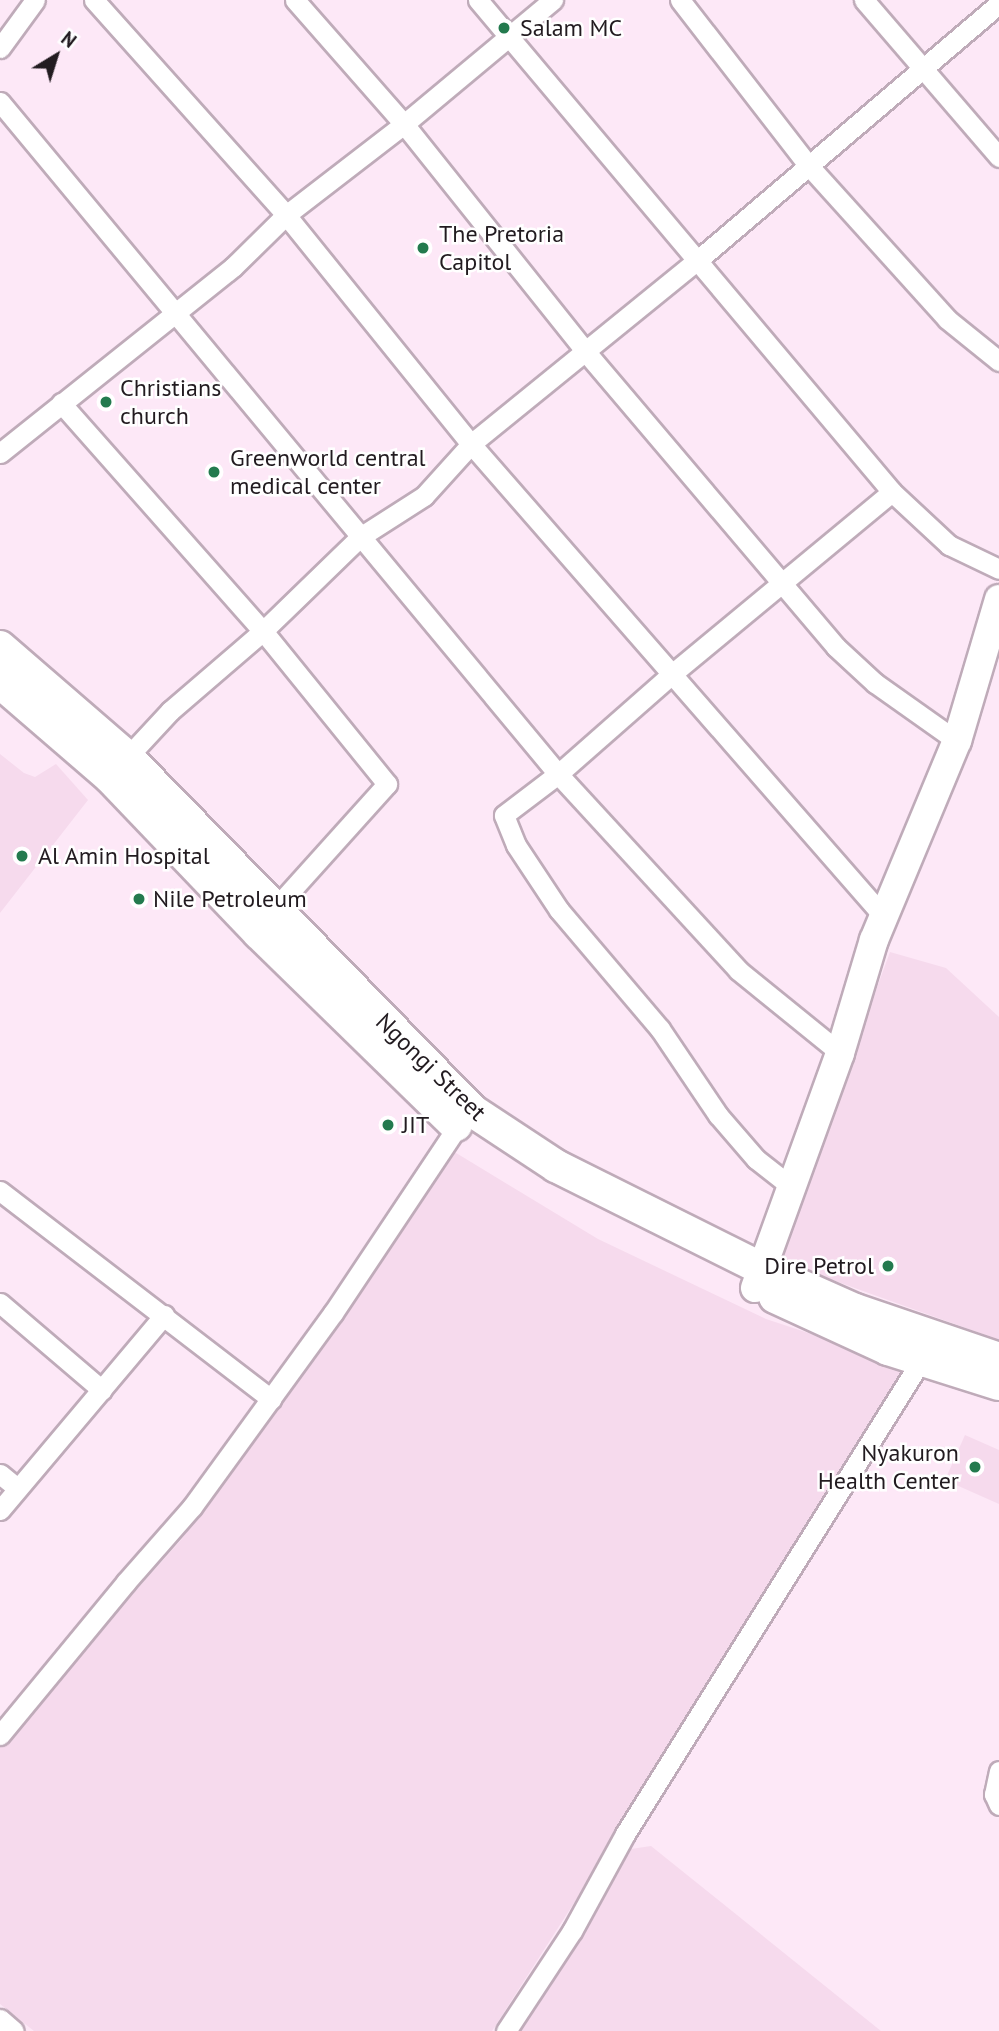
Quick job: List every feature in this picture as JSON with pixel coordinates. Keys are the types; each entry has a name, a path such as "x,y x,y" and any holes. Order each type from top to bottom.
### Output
{"main road":[{"name":"Ngongi Street","path":"0,647 265,921 464,1118 759,1278 855,1310 999,1384"},
{"name":"Ngongi Street","path":"0,682 118,767"},
{"name":"Ngongi Street","path":"927,1349 999,1359"}],"street":[{"path":"0,48 35,0"},
{"path":"94,0 286,215 471,444 884,917"},
{"path":"295,0 404,124 585,351 836,647 875,683 957,741"},
{"path":"478,0 699,259 892,492 949,545 999,569"},
{"path":"0,453 233,267 286,215 404,124 553,0"},
{"path":"680,0 808,165 947,319 999,361"},
{"path":"864,0 999,157"},
{"path":"118,767 170,711 263,631 360,537 424,496 471,444 699,259 999,4"},
{"path":"0,102 558,774 738,970 841,1053"},
{"path":"61,403 263,631 387,784 265,921"},
{"path":"793,1188 756,1159 718,1115 660,1029 559,911 516,845 504,815 558,774 673,673 784,584 892,492"},
{"path":"759,1278 841,1053 874,940 957,741 999,599"},
{"path":"0,1735 126,1582 192,1507 333,1313 464,1118"},
{"path":"0,1191 271,1399"},
{"path":"0,1303 102,1390"},
{"path":"0,1510 164,1315"},
{"path":"506,2031 572,1931 633,1822 927,1349"},
{"path":"0,1474 17,1488"},
{"path":"999,1771 994,1794 999,1805"},
{"path":"0,2019 14,2031"}],"shaded area":[{"name":"Al Amin Hospital","path":"0,754 24,773 35,777 56,764 88,800 0,913"},
{"path":"890,952 946,968 999,1017 999,1340 777,1260"},
{"path":"443,1145 598,1239 766,1319 911,1367 706,1697 492,2031 34,2031 0,2004 0,1743 181,1540 312,1356"},
{"name":"Nyakuron Health Center","path":"965,1435 999,1450 999,1504 945,1480"},
{"path":"651,1846 881,2031 510,2031 631,1849"}],"place":[{"name":"Salam MC","path":"504,28"},
{"name":"The Pretoria Capitol","path":"423,248"},
{"name":"Christians church","path":"106,402"},
{"name":"Greenworld central medical center","path":"214,472"},
{"name":"Al Amin Hospital","path":"22,856"},
{"name":"Nile Petroleum","path":"139,899"},
{"name":"JIT","path":"388,1125"},
{"name":"Dire Petrol","path":"888,1266"},
{"name":"Nyakuron Health Center","path":"975,1467"}]}
